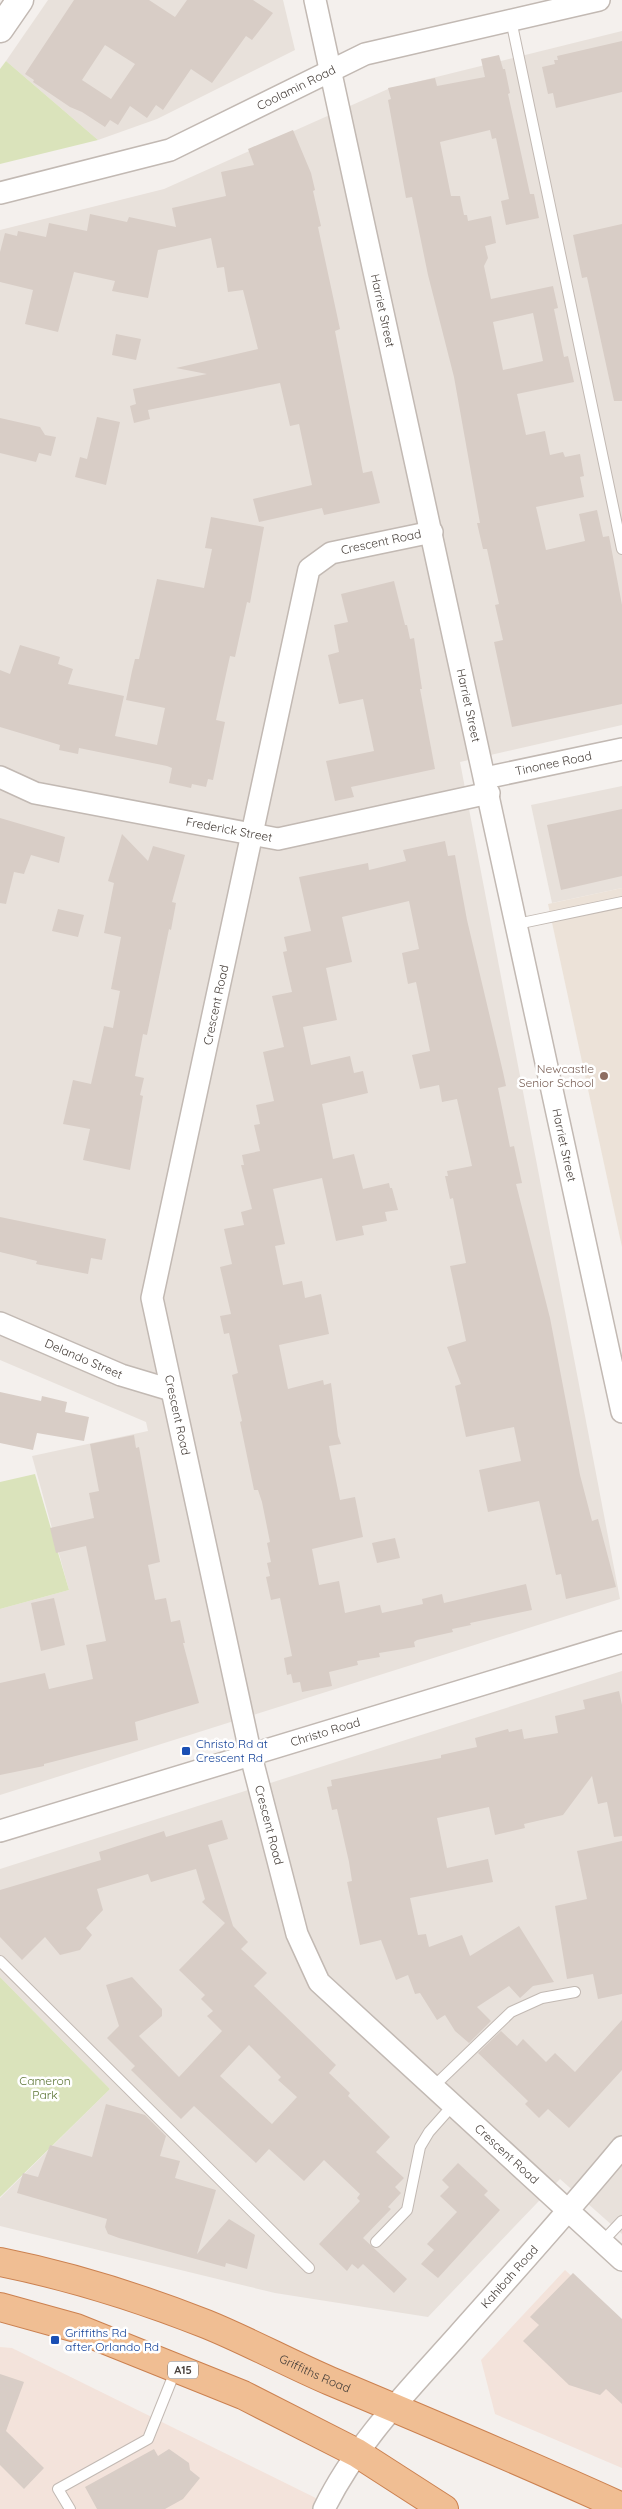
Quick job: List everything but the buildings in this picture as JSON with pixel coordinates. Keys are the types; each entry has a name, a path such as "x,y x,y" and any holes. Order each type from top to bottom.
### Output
{"highway":[{"name":"Griffiths Road","path":"0,2262 44,2271 109,2290 206,2324 330,2381 395,2407 622,2507"},
{"name":"A15","path":"0,2307 76,2328 243,2395 357,2453 444,2509"}],"street":[{"path":"0,29 20,0"},
{"name":"Harriet Street","path":"315,0 622,1412"},
{"name":"Coolamin Road","path":"0,193 170,150 365,54 599,0"},
{"name":"Crescent Road","path":"432,532 331,553 309,569 152,1298 251,1756 297,1934 319,1982 622,2260"},
{"name":"Tinonee Road","path":"487,786 622,749"},
{"name":"Frederick Street","path":"0,777 35,793 278,839 487,786"},
{"name":"Delando Street","path":"0,1323 121,1375 171,1390"},
{"name":"Christo Road","path":"0,1831 622,1642"},
{"name":"Kahibah Road","path":"324,2509 334,2486 357,2453 395,2407 569,2211 622,2147"}],"lane":[{"path":"511,20 622,549"},
{"path":"517,924 622,902"},
{"path":"0,1961 309,2268"},
{"path":"433,2087 512,2012 542,1998 575,1992"},
{"path":"376,2242 407,2210 420,2148 429,2132 453,2105"},
{"path":"602,2242 622,2221"},
{"path":"70,2509 58,2489 148,2439 177,2367"}],"shaded area":[{"path":"48,0 283,0 295,50 157,119 98,140 6,61"},
{"path":"622,31 622,725 460,762 620,1599 0,1795 0,1609 69,1590 32,1456 148,1431 146,1422 0,1360 0,230 164,189 388,89"},
{"path":"622,786 622,888 552,903 531,805"},
{"name":"Newcastle Senior School","path":"622,888 622,1247 548,904"},
{"path":"622,1671 622,2234 560,2179 428,2317 275,2293 0,2226 0,2198 110,2089 0,1977 0,1869"},
{"path":"565,2270 622,2322 622,2468 495,2414 481,2360"},
{"path":"0,2347 12,2348 338,2509 0,2509"}],"green space":[{"path":"6,61 98,140 0,164 0,69"},
{"path":"35,1474 69,1590 0,1609 0,1482"},
{"name":"Cameron Park","path":"0,1977 110,2089 0,2197"}],"place":[{"name":"Newcastle Senior School","path":"604,1076"},
{"name":"Christo Rd at Crescent Rd","path":"186,1751"},
{"name":"Griffiths Rd after Orlando Rd","path":"55,2340"}]}
